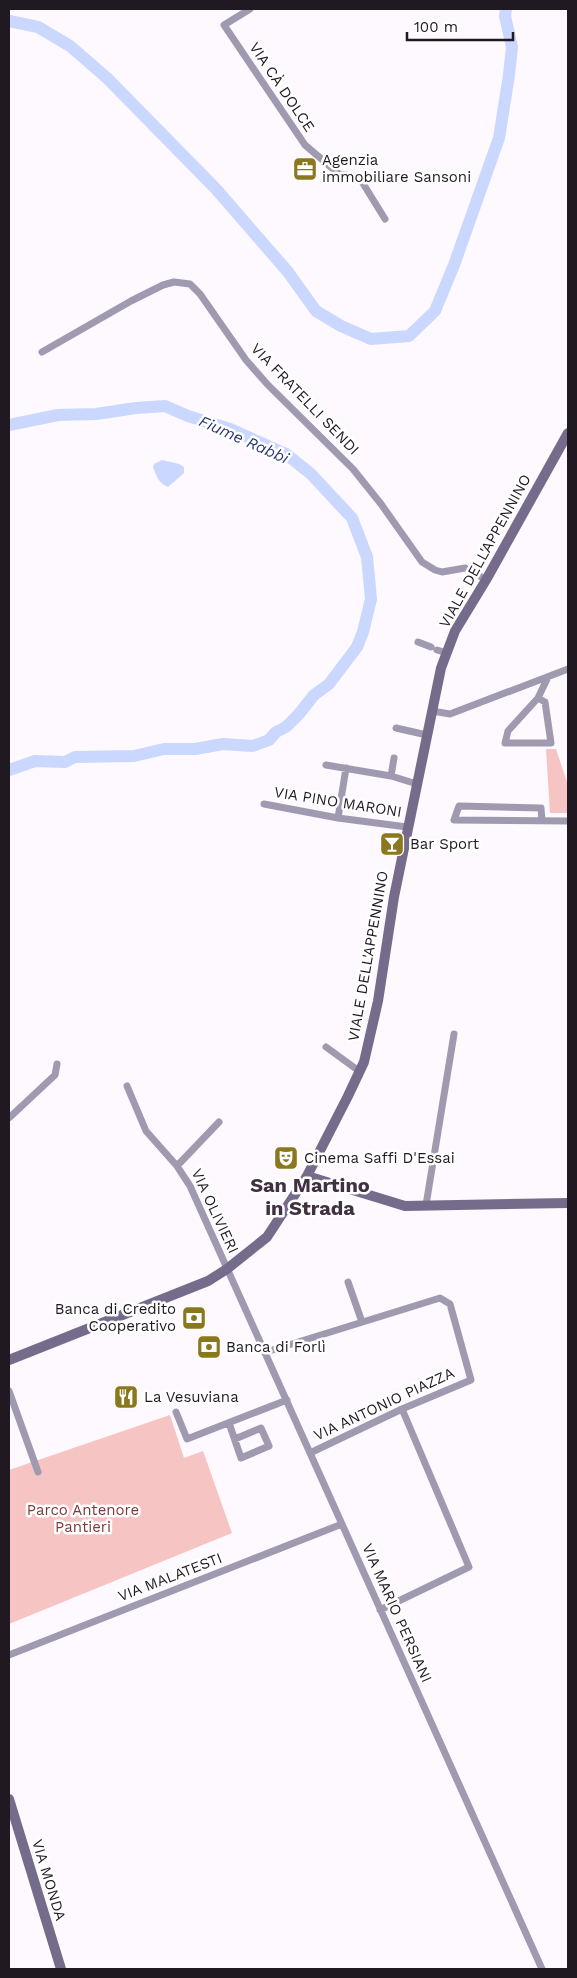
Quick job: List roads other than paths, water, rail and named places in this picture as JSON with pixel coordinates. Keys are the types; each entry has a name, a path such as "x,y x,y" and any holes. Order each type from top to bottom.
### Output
{"main road":[{"name":"VIALE DELL'APPENNINO","path":"9,1360 208,1280 227,1269 267,1237 308,1176 364,1062 378,1001 407,827 441,668 438,650 455,631 486,580 568,433"},
{"path":"308,1176 405,1206 568,1203"},
{"name":"VIA MONDA","path":"9,1800 61,1969"}],"street":[{"name":"VIA CÀ DOLCE","path":"250,9 224,25 305,145 339,174 359,177 385,219"},
{"name":"VIA FRATELLI SENDI","path":"42,352 132,301 163,286 174,282 190,284 200,294 246,360 268,385 353,470 382,504 422,562 442,572 465,568 486,580"},
{"path":"418,642 438,650"},
{"path":"432,711 450,714 568,669"},
{"path":"538,698 545,702 551,743 505,743 508,731 538,698 548,677"},
{"path":"396,728 427,735"},
{"path":"391,776 394,758"},
{"path":"326,765 391,776 417,784"},
{"path":"338,818 346,768"},
{"name":"VIA PINO MARONI","path":"264,804 338,818 407,827"},
{"path":"542,821 541,808 459,806 454,820 568,822"},
{"path":"426,1205 454,1034"},
{"path":"326,1047 359,1071"},
{"path":"9,1118 55,1075 57,1064"},
{"name":"VIA OLIVIERI","path":"127,1086 146,1130 177,1166 190,1186 227,1269"},
{"name":"VIA OLIVIERI","path":"177,1166 219,1122"},
{"name":"VIA MARIO PERSIANI","path":"227,1269 266,1352 542,1969"},
{"path":"266,1352 362,1322 348,1282"},
{"name":"VIA ANTONIO PIAZZA","path":"310,1453 402,1409 471,1380 450,1304 444,1300 440,1298 362,1322"},
{"path":"9,1391 38,1472"},
{"path":"176,1412 187,1439 286,1400"},
{"path":"380,1610 469,1567 402,1409"},
{"path":"229,1424 234,1439 241,1458 269,1446 261,1428 234,1439"},
{"name":"VIA MALATESTI","path":"9,1656 342,1524"}],"water":[{"path":"162,460 184,467 184,473 168,487 160,481 153,467 154,464"}],"waterway":[{"name":"Fiume Rabbi","path":"9,21 38,27 70,46 107,78 216,189 288,272 316,311 341,326 371,339 409,336 435,311 454,265 499,138 512,47 505,16 506,9"},
{"name":"Fiume Rabbi","path":"9,425 58,415 96,414 165,406 188,416 230,429 286,454 311,474 352,518 367,557 371,599 363,632 357,647 329,684 314,695 299,714 269,740 253,746 223,744 195,749 164,749 134,756 75,757 65,762 35,761 9,770"}],"place":[{"name":"Agenzia immobiliare Sansoni","path":"305,169"},
{"name":"Bar Sport","path":"392,844"},
{"name":"Cinema Saffi D'Essai","path":"286,1158"},
{"name":"Banca di Credito Cooperativo","path":"194,1318"},
{"name":"Banca di Forlì","path":"209,1347"},
{"name":"La Vesuviana","path":"126,1397"}],"district":[{"name":"San Martino in Strada","path":"310,1196"}],"park label":[{"name":"Parco Antenore Pantieri","path":"83,1518"}]}
